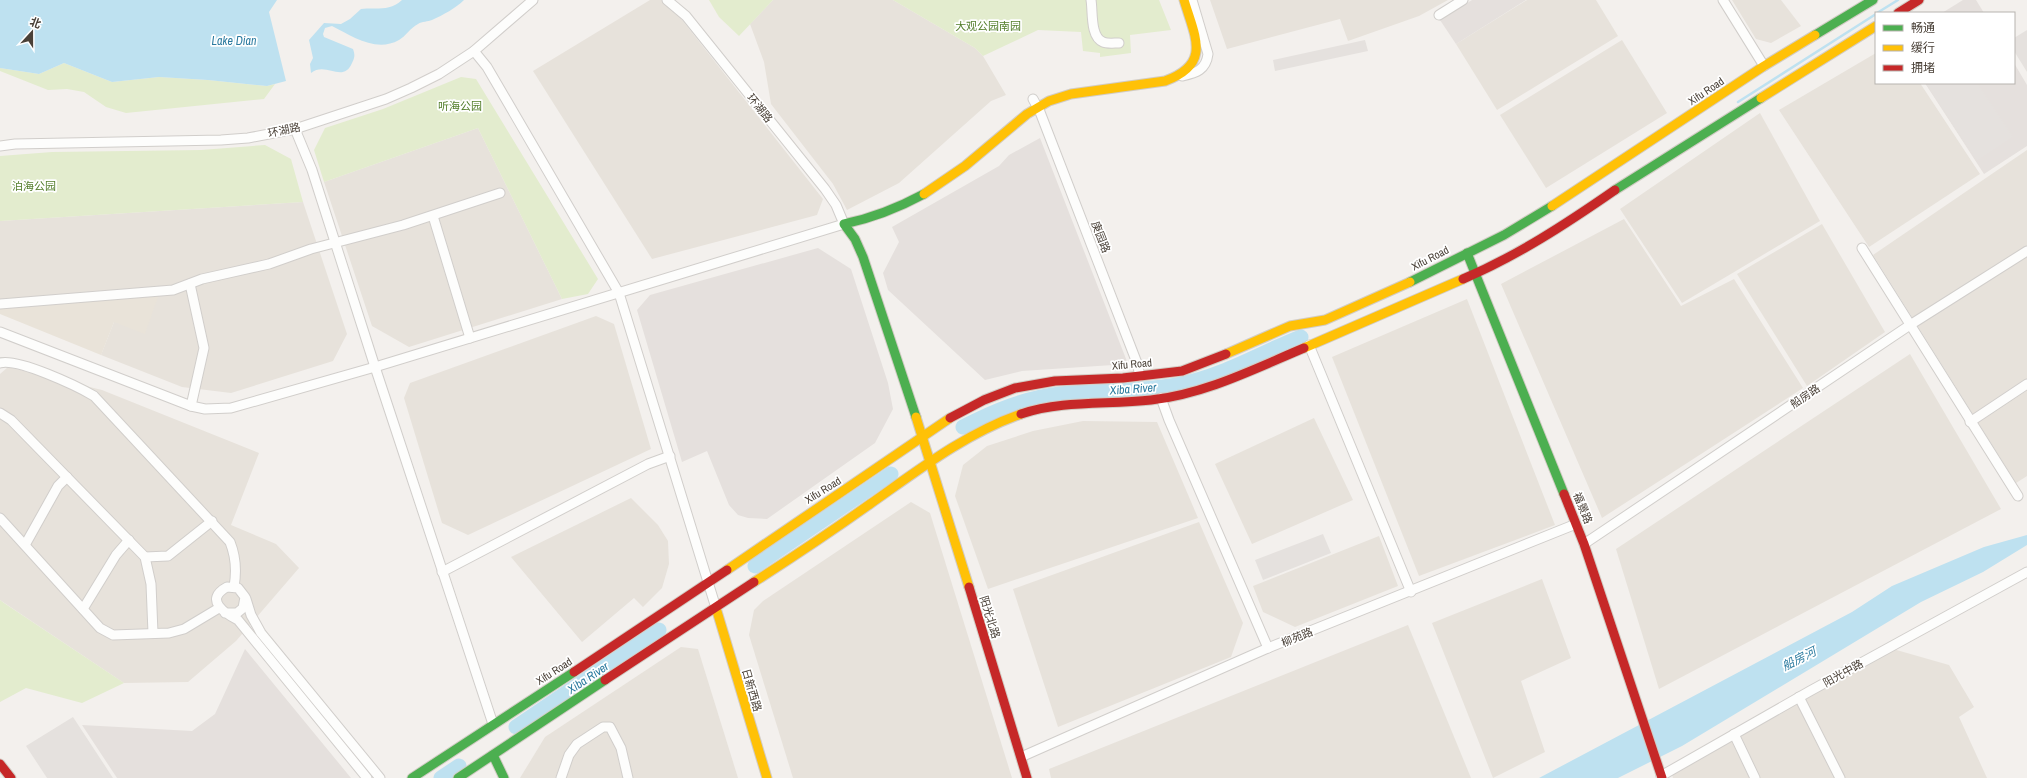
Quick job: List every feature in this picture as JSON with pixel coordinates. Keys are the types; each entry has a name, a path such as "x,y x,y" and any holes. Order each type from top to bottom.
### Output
{"main road":[{"path":"844,224 867,221 935,188 1035,103 1079,92 1153,83 1180,76 1188,70 1194,62 1196,54 1196,44 1184,0"},
{"name":"Xifu Road","path":"412,778 652,620 792,523 844,491 954,415 984,400 1015,388 1055,382 1140,376 1182,371 1208,362 1290,326 1325,320 1384,295 1504,234 1563,199 1764,66 1873,0"},
{"path":"1900,12 1919,0"},
{"path":"458,778 668,637 716,608 820,540 930,462 985,429 1021,414 1046,407 1161,398 1183,395 1209,387 1475,274 1512,256 1563,226 1620,186 1875,27"},
{"name":"阳光北路","path":"844,224 855,239 863,257 922,436 1027,778"},
{"name":"福景路","path":"1467,253 1584,544 1661,777"},
{"name":"日新西路","path":"716,608 766,778"},
{"path":"493,755 504,778"},
{"path":"0,764 11,778"}],"street":[{"name":"环湖路","path":"0,146 16,144 221,140 248,138 295,129 386,99 439,74 474,51 533,0"},
{"name":"环湖路","path":"667,0 686,16 825,189 836,206 844,224"},
{"path":"1091,0 1095,33 1098,38 1103,42 1119,43"},
{"path":"1180,76 1196,73 1204,67 1207,62 1208,54 1192,0"},
{"path":"1439,15 1463,0"},
{"path":"1723,0 1764,66"},
{"path":"474,51 487,67 619,293 716,608"},
{"name":"庚园路","path":"1035,103 1137,363 1140,376"},
{"path":"295,129 312,170 375,367 493,724"},
{"path":"0,304 173,290 202,279 269,264 311,249 335,244 433,216 500,193"},
{"path":"433,216 470,338"},
{"path":"0,332 191,406 205,409 231,408 375,367 844,224"},
{"path":"1862,248 1970,422 2018,496"},
{"name":"船房路","path":"1584,544 1910,325 2027,250"},
{"path":"190,284 204,348 191,406"},
{"path":"1309,345 1411,592"},
{"path":"0,363 7,361 19,364 83,390 94,396 230,542 235,553 236,565 234,587"},
{"path":"1970,422 2027,384"},
{"path":"1161,398 1169,420 1268,648"},
{"path":"0,413 11,420 145,557 151,584 153,633"},
{"path":"442,572 648,464 670,456"},
{"path":"24,545 58,486 67,477"},
{"path":"0,518 100,628 113,635 169,633 184,629 222,610 233,614 240,611 245,605 245,597"},
{"path":"145,557 168,556 212,521"},
{"name":"柳苑路","path":"1021,757 1268,648 1411,592 1576,524"},
{"path":"83,609 116,555 129,540"},
{"name":"阳光中路","path":"1661,777 1799,697 2027,572"},
{"path":"367,778 238,620 222,610 217,600 220,592 227,587 234,587 241,590 261,633 380,778"},
{"path":"1799,697 1840,778"},
{"path":"561,778 570,755 577,744 603,727 610,727 621,748 628,778"},
{"path":"1734,734 1755,778"}],"shaded area":[{"path":"650,0 661,0 671,6 823,199 817,215 652,259 533,71"},
{"path":"773,0 893,0 975,48 983,56 1006,95 991,101 899,183 847,210 833,184 771,104 764,62 750,24"},
{"path":"1210,0 1448,0 1419,16 1348,41 1340,19 1227,49"},
{"path":"1472,0 1526,0 1456,44 1440,20"},
{"path":"1527,0 1596,0 1618,36 1497,110 1456,44"},
{"path":"1732,0 1781,0 1801,26 1771,43 1756,39"},
{"path":"1963,0 1976,0 1983,12 1944,12"},
{"path":"2027,30 2027,72 2015,53 2015,37"},
{"path":"1365,40 1368,51 1275,71 1273,60"},
{"path":"1622,40 1667,113 1546,188 1500,115"},
{"path":"1875,54 1875,84 1921,84 1980,174 1869,247 1779,110"},
{"path":"2015,65 2027,85 2027,146 1984,174 1926,84 2015,84"},
{"path":"1926,84 1978,84 2013,137 1977,161"},
{"path":"1760,113 1820,221 1682,303 1620,209"},
{"path":"478,128 562,299 409,347 372,326 324,182"},
{"path":"1040,138 1128,364 1022,371 985,380 888,290 883,273 899,242 892,227 999,166 1009,155"},
{"path":"2027,150 2027,476 2016,483 1873,255"},
{"path":"303,202 347,334 333,361 231,393 182,387 101,355 114,322 159,295 0,308 0,221"},
{"path":"1624,219 1681,306 1734,279 1803,388 1602,518 1501,284"},
{"path":"1822,224 1885,332 1807,386 1737,274"},
{"path":"818,248 851,269 888,383 893,409 875,443 767,519 748,518 738,515 729,505 707,451 682,462 637,310 650,295"},
{"path":"159,294 145,334 114,322 101,355 0,314 0,308"},
{"path":"1467,299 1555,525 1419,576 1332,357"},
{"path":"596,316 614,324 651,449 468,535 442,523 404,398 410,383"},
{"path":"1910,354 2001,509 1659,689 1616,549"},
{"path":"8,367 102,390 259,453 231,525 276,544 299,568 236,641 188,682 124,683 0,600 0,374"},
{"path":"1314,418 1353,500 1252,544 1215,464"},
{"path":"1083,421 1157,422 1198,518 988,589 955,496 963,465 987,446 1033,431"},
{"path":"631,498 658,525 668,541 669,564 662,588 643,607 634,598 582,642 511,557"},
{"path":"911,502 930,513 1012,778 793,778 749,635 754,610 763,601"},
{"path":"1199,522 1243,623 1231,657 1058,727 1013,589"},
{"path":"1323,534 1331,553 1263,580 1255,560"},
{"path":"1379,536 1398,586 1295,627 1263,612 1253,586"},
{"path":"1542,579 1571,658 1521,681 1545,752 1493,778 1432,623"},
{"path":"1408,625 1471,778 1051,778 1049,769"},
{"path":"681,647 698,649 738,778 520,778 545,737"},
{"path":"245,649 351,778 117,778 82,725 192,731 215,714"},
{"path":"1893,649 1949,665 1974,707 1959,717 1987,778 1673,778 1672,775"},
{"path":"73,717 113,778 47,778 26,746"}],"green space":[{"path":"709,0 773,0 739,36 719,17"},
{"name":"大观公园南园","path":"893,0 1159,0 1171,30 1130,35 1131,53 1100,57 1100,53 1083,51 1081,32 1038,30 983,56 975,48"},
{"path":"64,63 112,82 159,77 267,86 275,84 264,99 126,113 106,107 84,92 67,89 48,90 0,71 0,68 39,74"},
{"name":"听海公园","path":"461,77 476,79 598,279 588,294 562,299 478,128 324,182 314,150 325,128 383,109"},
{"name":"泊海公园","path":"265,145 291,159 303,202 0,221 0,156 52,152 201,150"},
{"path":"0,600 124,683 82,703 26,688 0,702"}],"water":[{"name":"Lake Dian","path":"0,0 277,0 269,12 286,81 267,86 159,77 112,82 64,63 39,74 0,68"},
{"path":"402,0 464,0 441,16 430,21 420,23 399,40 390,44 382,45 364,42 332,26 325,28 323,34 324,37 353,49 354,59 348,69 344,72 322,69 311,73 310,64 313,58 309,40 324,23 341,24 350,19 361,9 387,8"},
{"name":"船房河","path":"2027,535 2027,545 1983,572 1921,602 1682,746 1618,778 1539,778 1852,612 1892,586 1984,547"}],"waterway":[{"path":"1879,12 1898,0"},
{"path":"1738,102 1875,15"},
{"name":"Xiba River","path":"963,427 1010,406 1047,396 1166,387 1197,380 1227,370 1301,337"},
{"name":"Xiba River","path":"755,566 891,474"},
{"name":"Xiba River","path":"516,727 659,630"},
{"name":"Xiba River","path":"441,778 459,766"}],"traffic: fast":[{"path":"1815,35 1873,0"},
{"path":"1615,190 1761,98"},
{"path":"916,417 863,257 855,239 844,224 885,212 924,194"},
{"path":"1410,282 1504,235 1552,206"},
{"path":"1467,253 1564,494"},
{"path":"412,778 574,672"},
{"path":"458,778 605,680"},
{"path":"493,755 504,778"}],"traffic: slow":[{"path":"924,194 965,166 1027,114 1049,101 1071,94 1165,81 1180,74 1195,58 1196,48 1195,37 1184,0"},
{"path":"1761,98 1875,27"},
{"path":"1552,206 1764,66 1815,35"},
{"path":"1304,348 1463,279"},
{"path":"1226,354 1290,326 1325,320 1410,282"},
{"path":"754,582 961,442 981,431 1021,414"},
{"path":"916,417 969,587"},
{"path":"727,570 950,418"},
{"path":"716,608 767,778"}],"traffic: jam":[{"path":"1900,12 1919,0"},
{"path":"1463,279 1503,260 1541,239 1615,190"},
{"path":"1021,414 1069,405 1151,400 1171,397 1229,380 1304,348"},
{"path":"950,418 984,400 1015,388 1055,381 1123,378 1182,371 1226,354"},
{"path":"1564,494 1584,544 1662,778"},
{"path":"574,672 727,570"},
{"path":"605,680 754,582"},
{"path":"969,587 1027,778"},
{"path":"0,764 11,778"}]}
